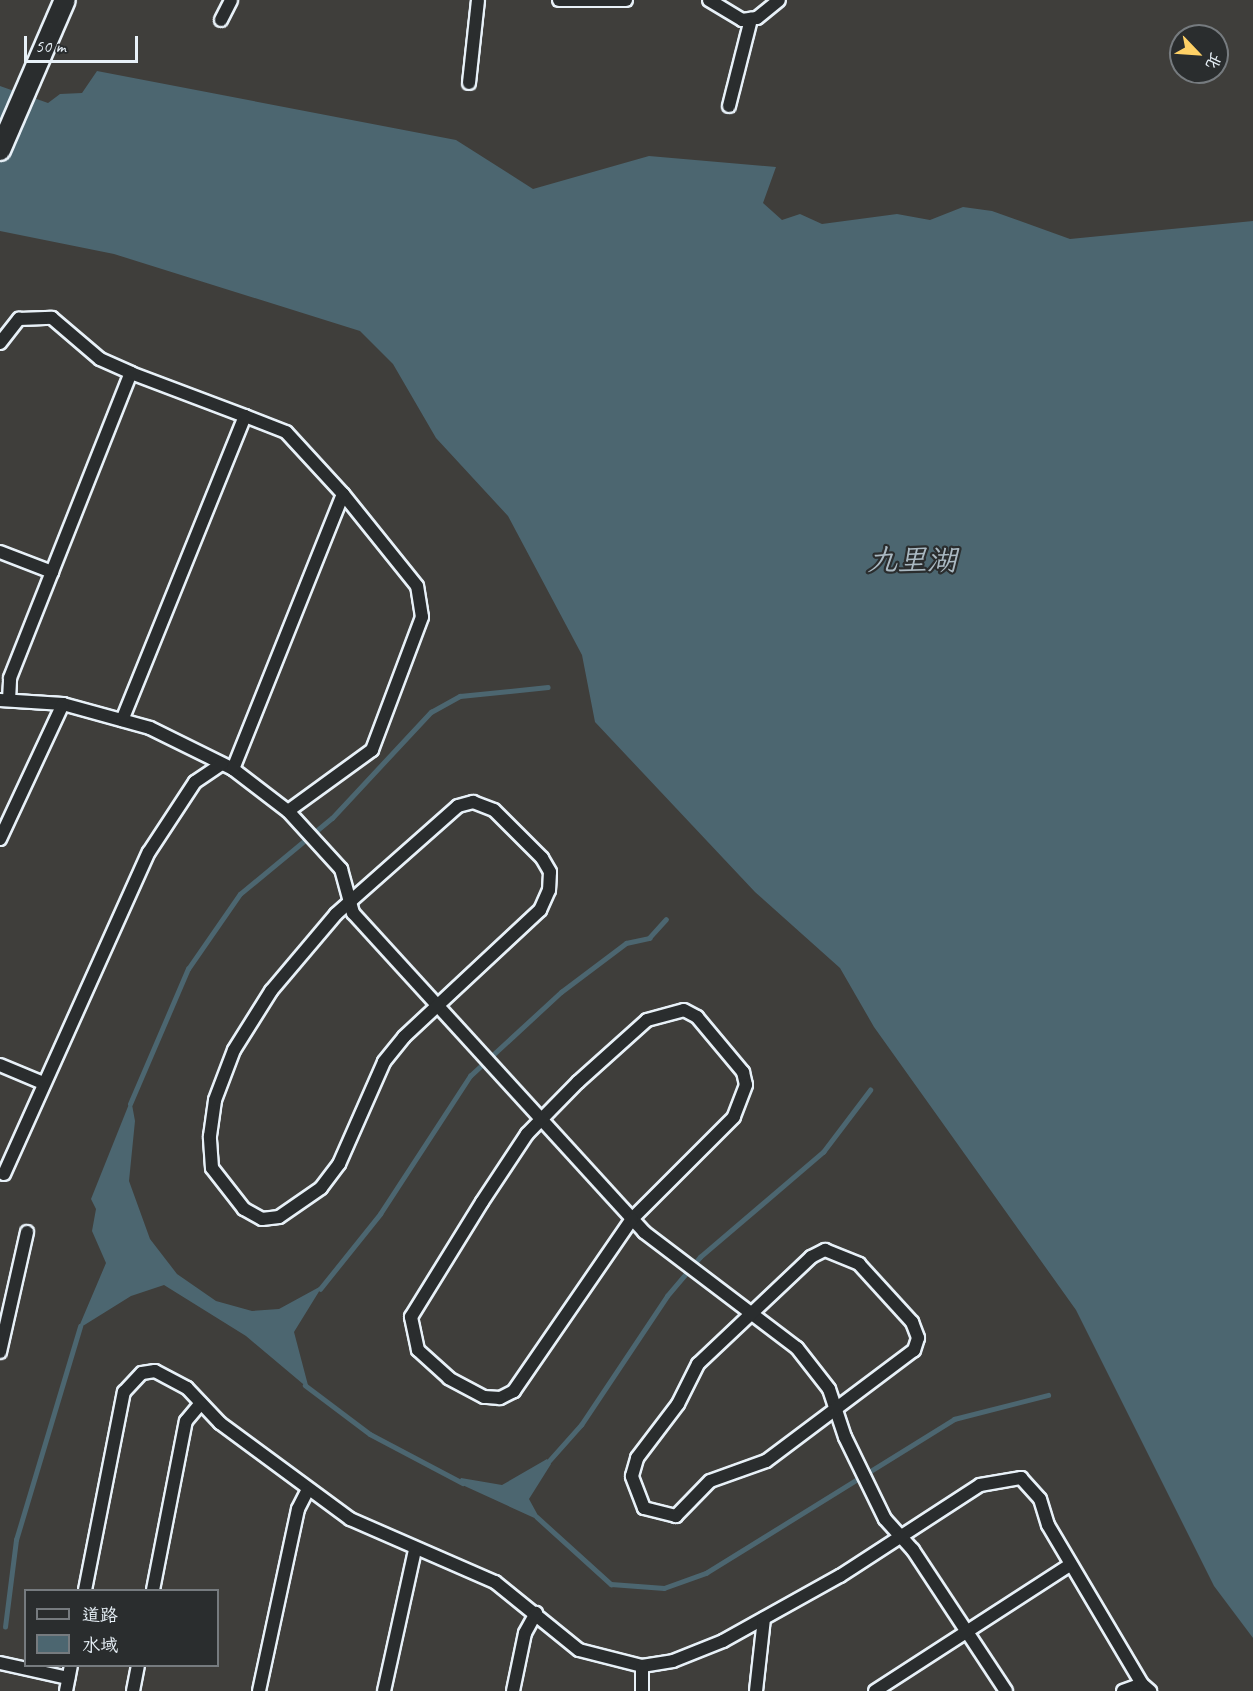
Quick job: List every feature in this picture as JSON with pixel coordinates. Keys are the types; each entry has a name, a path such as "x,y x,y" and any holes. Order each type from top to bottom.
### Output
{"main road":[{"path":"0,150 65,0"}],"street":[{"path":"221,20 231,0"},
{"path":"469,83 477,0"},
{"path":"559,0 626,0"},
{"path":"708,0 742,20 750,19 779,0"},
{"path":"729,106 750,19"},
{"path":"0,343 19,319 51,318 100,359 286,432 343,494 417,586 422,616 372,750 288,811"},
{"path":"131,373 10,678 5,700 63,704 150,728 227,767 288,811 341,869 353,913 632,1219 696,1273 797,1348 829,1389 860,1468 885,1519 901,1536 966,1630 1000,1688"},
{"path":"122,720 245,416"},
{"path":"4,1174 43,1083 149,852 195,782 227,767 343,494"},
{"path":"0,552 52,572"},
{"path":"0,838 63,704"},
{"path":"473,802 494,810 542,858 550,872 549,890 540,910 437,1005 384,1062 339,1164 299,1208 262,1219 226,1193 212,1168 210,1137 215,1101 234,1050 271,991 350,903 458,806 473,802"},
{"path":"684,1010 696,1017 730,1053 746,1084 734,1118 632,1219 514,1391 500,1398 484,1397 449,1378 418,1350 410,1334 419,1302 541,1120 647,1020 669,1012 684,1010"},
{"path":"0,1065 43,1083"},
{"path":"0,1352 2,1331 27,1232"},
{"path":"825,1251 859,1264 912,1322 918,1338 905,1362 836,1410 766,1461 710,1481 676,1516 645,1508 632,1476 637,1458 678,1404 698,1364 812,1257 825,1251"},
{"path":"85,1589 124,1392 142,1373 155,1371 187,1388 201,1403 307,1491 350,1520 415,1550 495,1582 579,1650 642,1666 673,1661 764,1618 901,1536 980,1485 1021,1478 1040,1499 1070,1565 1146,1687 1123,1691"},
{"path":"153,1589 186,1421 201,1403"},
{"path":"259,1691 298,1509 307,1491"},
{"path":"384,1691 415,1550"},
{"path":"875,1691 966,1630 1070,1565"},
{"path":"513,1691 525,1633 536,1613"},
{"path":"756,1691 764,1618"},
{"path":"0,1663 24,1666"},
{"path":"642,1666 642,1691"},
{"path":"31,1667 69,1672 66,1691"},
{"path":"133,1691 138,1667"}],"water":[{"name":"九里湖","path":"97,71 456,140 533,189 649,156 776,167 763,203 782,220 800,214 822,224 897,214 930,220 963,207 992,211 1070,239 1253,221 1253,1638 1214,1586 1076,1310 874,1027 840,968 755,892 595,722 582,655 508,516 436,438 393,364 360,331 114,254 0,231 0,86 48,103 60,94 82,93"},
{"path":"131,1099 135,1121 129,1181 150,1239 177,1274 216,1301 252,1311 279,1309 323,1285 294,1332 309,1389 246,1336 164,1285 131,1296 78,1329 106,1263 92,1231 96,1209 91,1199"},
{"path":"547,1459 551,1464 529,1499 541,1521 458,1483 461,1478 502,1485"}],"waterway":[{"path":"130,1104 188,969 240,894 332,818 431,712 460,696 548,687"},
{"path":"320,1289 380,1214 470,1076 561,992 626,943 649,938 666,919"},
{"path":"548,1462 581,1425 667,1296 700,1257 823,1152 870,1090"},
{"path":"5,1627 16,1540 80,1326"},
{"path":"305,1385 370,1434 463,1483"},
{"path":"537,1517 611,1584 664,1588 706,1573 954,1419 1048,1395"}]}
